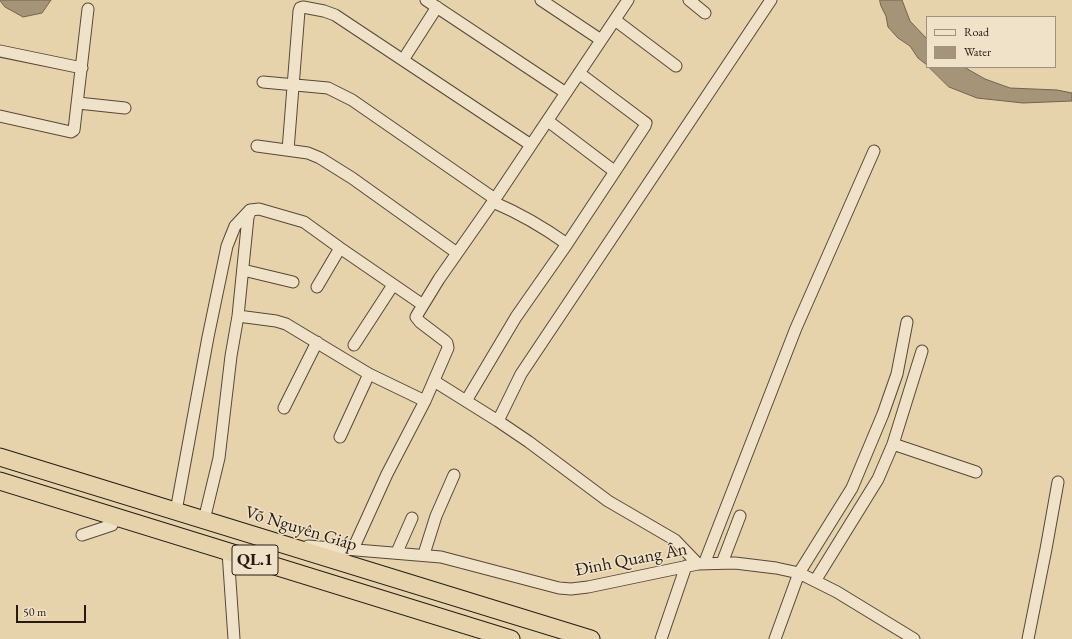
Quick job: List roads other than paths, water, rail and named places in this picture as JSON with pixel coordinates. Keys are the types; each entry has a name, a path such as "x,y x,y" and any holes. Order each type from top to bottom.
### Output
{"highway":[{"name":"Võ Nguyên Giáp","path":"0,457 591,639"},
{"name":"QL.1","path":"0,481 228,552 483,635 511,639"}],"street":[{"path":"426,0 566,93"},
{"path":"542,0 601,40"},
{"path":"353,549 386,474 425,401 448,346 445,341 417,320 416,317 439,279 532,145 628,0"},
{"path":"689,0 705,13"},
{"path":"498,421 522,374 771,0"},
{"path":"288,150 300,8 303,7 324,11 335,15 532,145"},
{"path":"404,60 437,7"},
{"path":"0,116 71,132 74,130 76,126 88,9"},
{"path":"615,20 676,66"},
{"path":"0,51 82,68"},
{"path":"466,401 516,317 567,244 646,123 580,73"},
{"path":"263,82 328,88 338,92 358,104 494,201 532,220 567,244"},
{"path":"78,103 125,108"},
{"path":"548,121 614,171"},
{"path":"257,146 308,153 329,164 352,178 457,253"},
{"path":"434,381 529,442 602,497 675,540 701,564 796,328 874,151"},
{"path":"176,511 208,337 227,246 235,226 251,210 259,209 304,222 423,305"},
{"path":"204,520 218,458 231,356 238,316 248,217 251,210"},
{"path":"317,287 340,248"},
{"path":"243,270 293,282"},
{"path":"354,345 393,285"},
{"path":"238,316 276,321 286,324 369,374 425,401"},
{"path":"775,639 799,572 852,488 883,414 897,374 907,322"},
{"path":"284,408 317,342"},
{"path":"815,581 878,479 893,444 922,351"},
{"path":"340,437 369,374"},
{"path":"893,444 976,472"},
{"path":"424,554 436,516 454,475"},
{"path":"1028,639 1058,482"},
{"path":"722,563 740,516"},
{"path":"82,535 112,525 116,517"},
{"path":"397,552 412,518"},
{"name":"Đinh Quang Ân","path":"269,540 298,546 424,554 460,561 559,588 571,589 588,587 701,564 735,563 776,568 799,572 837,592 914,639"},
{"path":"228,552 234,639"},
{"path":"661,639 686,566"}],"water":[{"path":"0,0 51,0 42,13 23,17 5,7"},
{"path":"880,0 902,0 910,21 926,38 926,64 918,58 910,46 898,38 888,27 886,16"},
{"path":"930,68 966,68 985,79 1010,88 1057,90 1072,93 1072,101 1023,103 977,98 949,87"}]}
